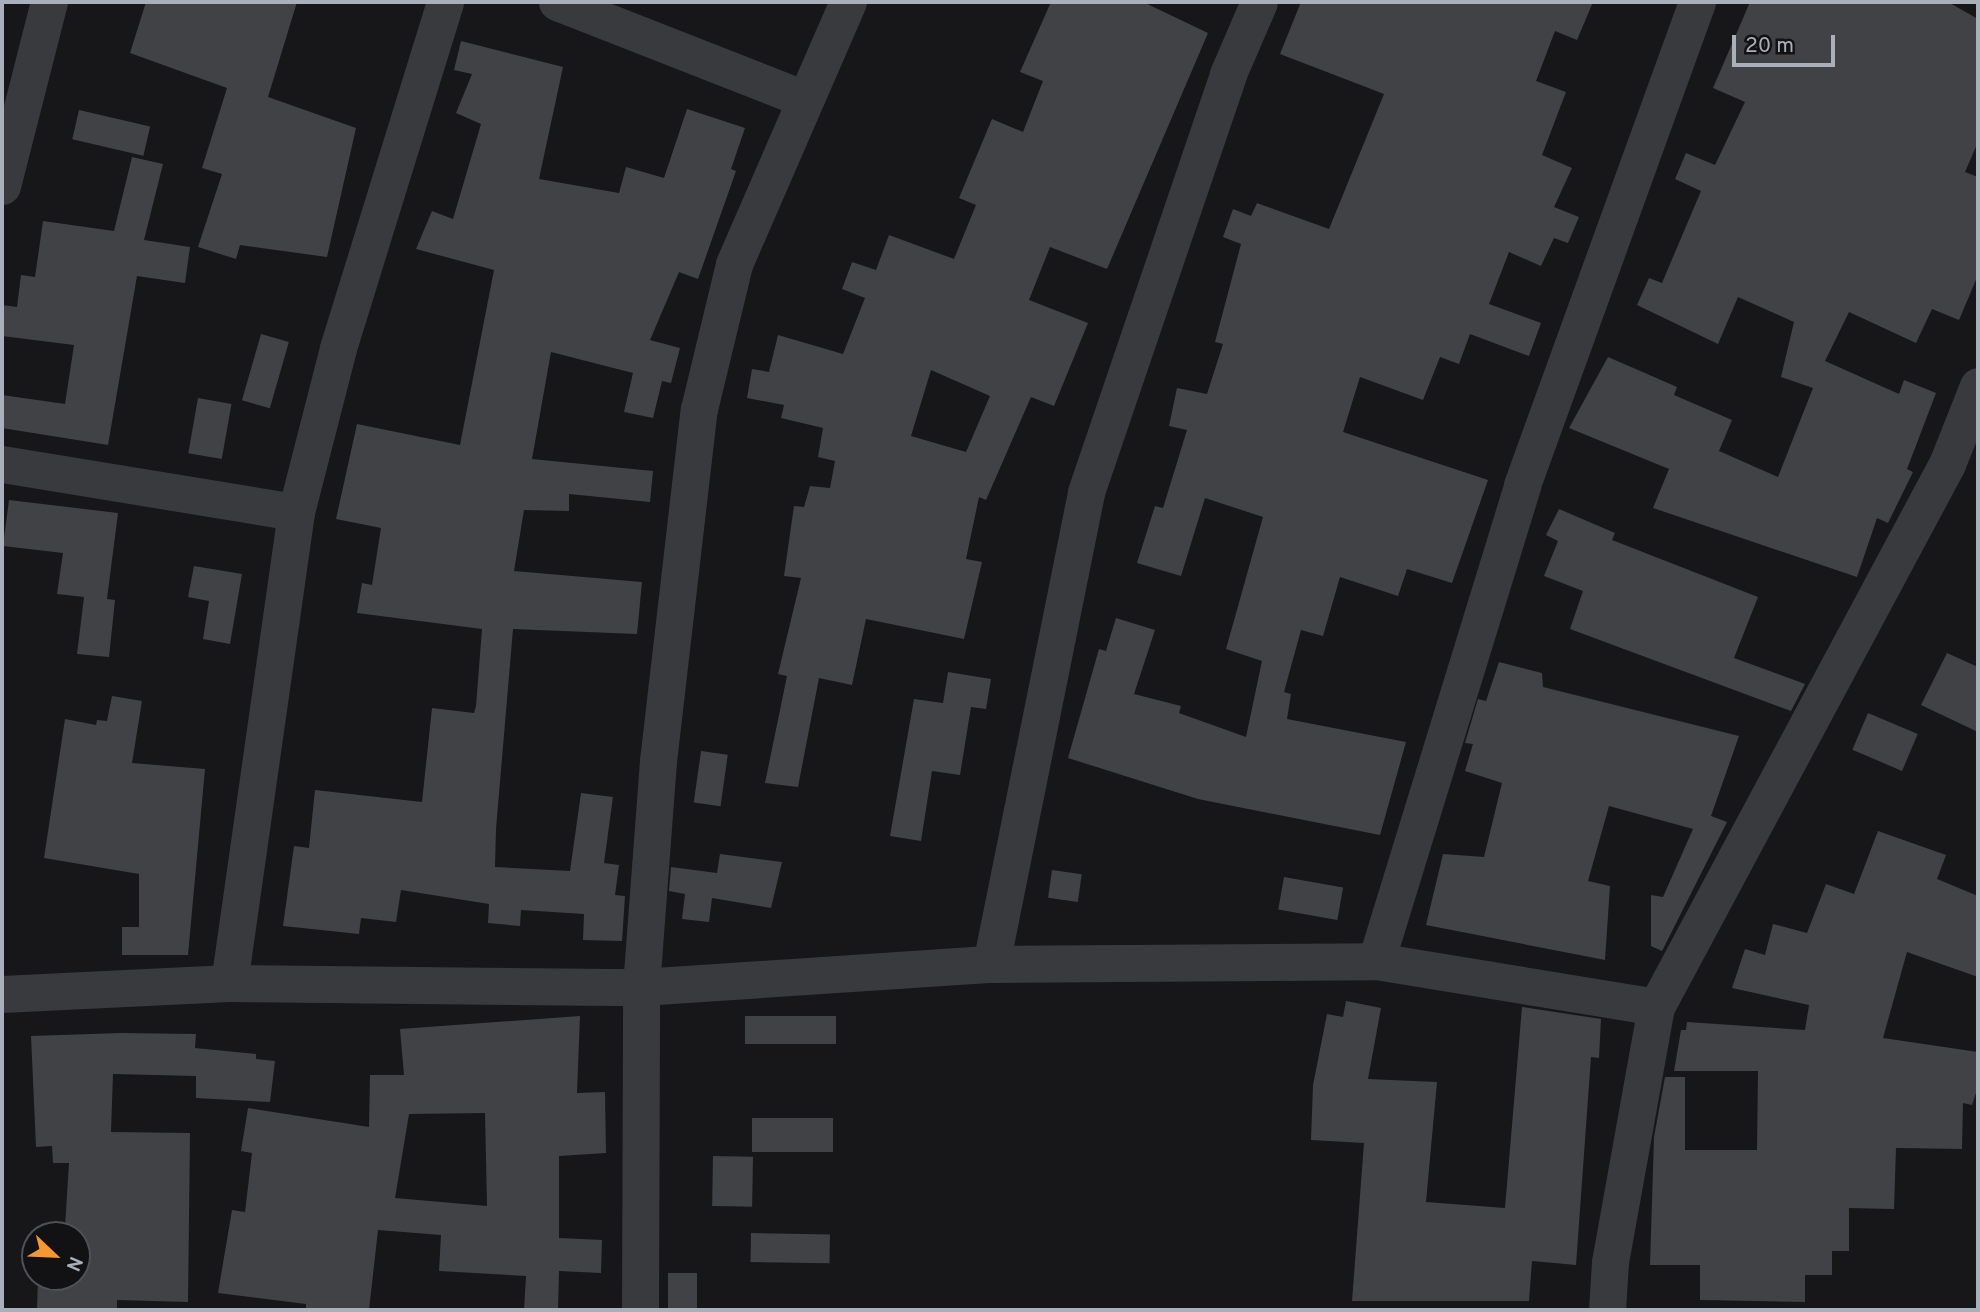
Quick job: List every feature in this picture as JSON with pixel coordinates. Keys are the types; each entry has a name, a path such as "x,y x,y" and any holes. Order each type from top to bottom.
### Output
{"street":[{"path":"2,184 49,2"},
{"path":"229,983 296,512 338,348 445,2"},
{"path":"557,2 804,99"},
{"path":"640,1310 641,987 658,761 699,409 734,264 791,144 804,99 848,2"},
{"path":"991,964 1086,492 1228,74 1259,2"},
{"path":"1376,961 1522,485 1698,2"},
{"path":"1607,1310 1609,1262 1656,1007 1947,464 1978,386"},
{"path":"2,464 296,512"},
{"path":"2,994 229,983 641,987 991,964 1376,961 1656,1007"}],"building":[{"path":"146,2 297,2 268,97 356,128 327,257 240,245 236,259 198,247 222,174 202,168 227,88 130,53"},
{"path":"1051,2 1143,2 1208,33 1107,269 1050,247 1029,300 1088,323 1054,406 1031,397 986,500 979,497 966,559 982,562 964,639 866,619 852,685 819,678 798,787 765,783 787,676 778,674 801,578 784,576 794,506 804,507 810,486 830,488 835,461 818,457 823,428 781,418 784,405 747,398 752,369 769,372 778,335 843,354 865,298 842,289 852,262 876,270 889,235 954,259 976,205 959,198 992,119 1023,132 1043,81 1020,72","holes":["931,370 990,396 966,452 911,436"]},
{"path":"1301,2 1593,2 1577,40 1555,31 1536,81 1566,92 1542,155 1572,168 1554,207 1579,217 1568,243 1554,238 1541,266 1509,252 1489,304 1541,323 1529,356 1470,334 1459,364 1440,357 1423,400 1360,377 1343,432 1488,480 1452,583 1407,569 1398,596 1340,577 1323,636 1301,630 1284,692 1291,694 1287,719 1406,742 1380,835 1198,799 1068,758 1099,649 1106,651 1116,618 1155,630 1134,694 1181,706 1179,713 1246,737 1262,661 1226,649 1263,517 1205,498 1181,576 1137,563 1155,506 1163,508 1187,430 1169,426 1177,388 1207,394 1223,344 1215,342 1241,244 1223,237 1233,209 1251,216 1257,203 1329,229 1384,94 1280,54"},
{"path":"1750,2 1948,2 1978,19 1978,142 1965,172 1978,177 1978,275 1959,320 1932,309 1916,343 1849,312 1825,361 1899,394 1904,380 1936,393 1907,469 1913,472 1888,523 1877,518 1857,577 1653,508 1669,469 1569,428 1608,357 1677,387 1674,395 1732,420 1719,451 1778,477 1813,388 1781,377 1794,322 1738,297 1718,344 1637,305 1649,278 1662,283 1701,191 1675,179 1686,153 1715,165 1745,102 1713,88"},
{"path":"461,41 563,67 539,179 619,193 626,167 664,178 687,109 745,128 731,169 736,171 698,279 679,272 650,340 680,348 671,383 662,381 653,418 624,412 633,373 551,352 532,459 653,471 650,502 569,494 569,511 524,510 514,571 642,582 637,634 513,629 496,829 495,867 570,871 581,793 613,797 604,863 619,865 615,895 625,896 622,941 583,940 584,914 521,910 520,926 488,923 489,904 401,890 396,922 361,918 359,934 283,926 294,846 309,848 315,790 422,802 432,708 474,713 476,706 482,629 357,613 362,583 372,585 381,528 336,519 357,424 460,445 494,270 416,249 432,211 453,219 481,124 456,113 472,74 454,70"},
{"path":"79,110 150,126 143,156 72,139"},
{"path":"132,157 163,164 144,240 190,247 185,283 137,276 108,445 2,428 2,395 65,404 74,345 2,336 2,305 17,307 21,275 35,277 43,221 114,231"},
{"path":"261,334 289,342 270,408 242,400"},
{"path":"198,398 231,404 222,459 188,453"},
{"path":"9,500 118,513 107,599 115,600 109,657 77,654 84,597 57,594 63,553 3,546"},
{"path":"1559,509 1615,533 1612,540 1758,597 1734,658 1805,684 1791,711 1570,629 1583,591 1544,576 1558,541 1546,535"},
{"path":"194,566 242,574 230,644 203,639 209,601 188,597"},
{"path":"1947,653 1978,667 1978,732 1921,705"},
{"path":"1499,662 1542,673 1543,687 1739,736 1711,816 1727,822 1662,951 1651,946 1651,895 1663,897 1693,829 1609,806 1588,881 1610,886 1605,960 1426,925 1443,854 1484,857 1502,783 1465,771 1473,744 1465,743 1478,699 1486,701"},
{"path":"948,672 991,679 986,709 971,707 960,775 932,771 921,841 890,836 914,699 943,703"},
{"path":"112,696 142,701 132,763 205,769 188,955 122,955 122,927 139,927 139,874 44,858 65,719 96,725 97,720 107,721"},
{"path":"1868,713 1918,734 1902,771 1852,750"},
{"path":"701,751 728,755 721,806 694,802"},
{"path":"1878,831 1946,855 1937,879 1978,896 1978,977 1907,952 1883,1038 1978,1052 1978,1087 1972,1105 1963,1103 1962,1149 1896,1148 1894,1209 1849,1208 1849,1251 1832,1251 1832,1275 1805,1275 1805,1302 1700,1300 1700,1265 1650,1265 1654,1137 1665,1077 1685,1077 1685,1150 1757,1150 1758,1071 1674,1071 1681,1030 1686,1030 1687,1022 1805,1030 1809,1005 1732,988 1745,949 1765,955 1773,924 1807,933 1826,884 1854,894"},
{"path":"720,854 782,862 771,908 712,898 709,922 682,919 685,894 669,891 671,867 717,873"},
{"path":"1052,870 1082,874 1078,902 1048,898"},
{"path":"1284,877 1343,887 1337,920 1278,909"},
{"path":"1346,1001 1381,1008 1368,1079 1437,1082 1426,1202 1505,1208 1522,1007 1601,1019 1599,1058 1591,1057 1576,1265 1532,1261 1529,1301 1352,1301 1364,1143 1311,1140 1313,1085 1327,1014 1343,1017"},
{"path":"580,1016 577,1093 605,1092 606,1153 559,1156 559,1238 602,1240 601,1273 559,1271 558,1310 524,1310 526,1276 439,1271 441,1235 378,1230 369,1310 306,1310 306,1304 218,1293 232,1210 245,1212 252,1153 241,1151 248,1108 369,1127 370,1075 404,1075 400,1029","holes":["485,1113 487,1206 395,1198 409,1114"]},
{"path":"745,1016 836,1016 836,1044 745,1044"},
{"path":"196,1034 195,1048 256,1054 256,1059 275,1061 270,1102 196,1098 196,1076 113,1074 111,1132 190,1133 188,1302 117,1300 117,1310 37,1310 38,1291 91,1291 91,1221 65,1221 69,1163 53,1163 52,1146 36,1147 31,1036"},
{"path":"752,1118 833,1118 833,1152 752,1152"},
{"path":"713,1156 753,1157 752,1207 712,1206"},
{"path":"751,1233 830,1234 829,1263 750,1262"},
{"path":"668,1273 697,1273 697,1310 668,1310"}]}
